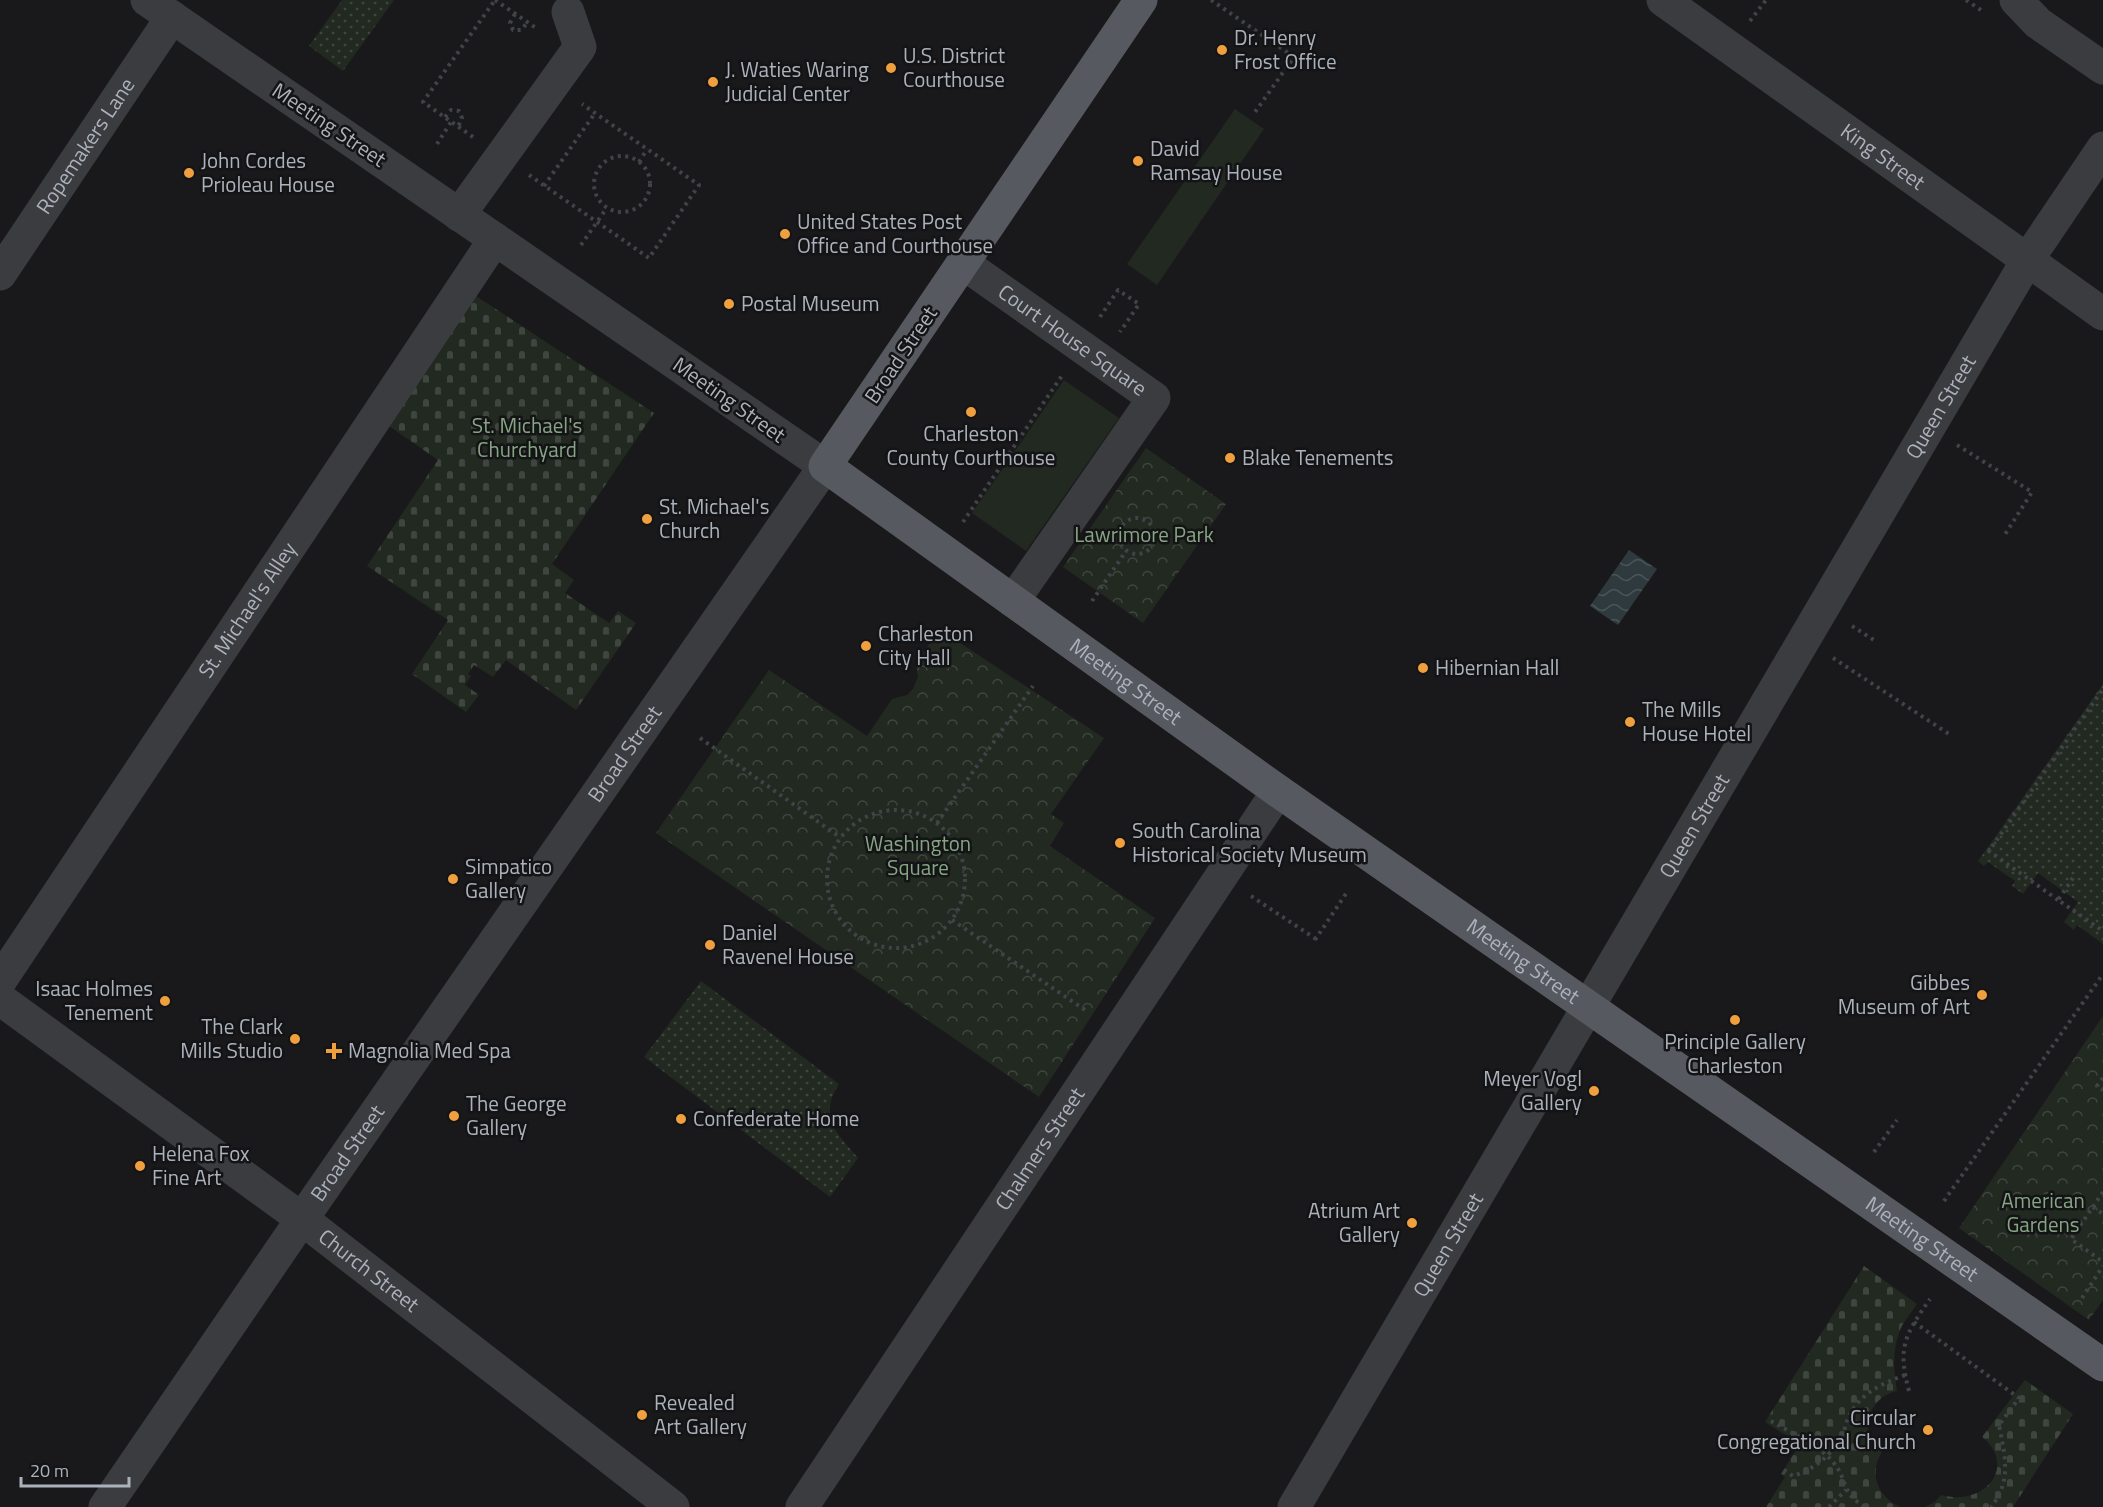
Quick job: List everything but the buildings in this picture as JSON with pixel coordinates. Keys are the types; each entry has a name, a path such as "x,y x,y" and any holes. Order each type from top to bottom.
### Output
{"main road":[{"name":"Broad Street","path":"825,466 1141,0"},
{"name":"Meeting Street","path":"825,466 1278,791 2103,1365"}],"street":[{"name":"King Street","path":"1663,0 2103,314"},
{"path":"2016,0 2038,23 2103,68"},
{"path":"2038,0 2103,47"},
{"name":"Meeting Street","path":"160,9 825,466"},
{"name":"Ropemakers Lane","path":"0,274 160,9"},
{"path":"459,215 580,47 568,12"},
{"name":"Queen Street","path":"1294,1507 2028,259 2103,148"},
{"name":"St. Michael's Alley","path":"0,981 495,239"},
{"name":"Court House Square","path":"963,263 1154,398 1013,601"},
{"name":"Broad Street","path":"105,1507 302,1219 825,466"},
{"name":"Chalmers Street","path":"802,1507 1278,791"},
{"name":"Church Street","path":"0,999 302,1219 674,1507"}],"path":[{"path":"476,139 423,102 495,0"},
{"path":"1211,0 1294,57 1253,115"},
{"path":"1745,28 1766,0"},
{"path":"514,14 510,22 513,30 521,30 528,22"},
{"path":"521,170 649,258 699,185 576,100"},
{"path":"445,117 451,110 459,111 462,118 458,126"},
{"path":"544,186 595,113"},
{"path":"436,144 451,122"},
{"path":"639,162 647,149"},
{"path":"626,156 639,162 648,172 650,181 647,199 633,211 624,213 606,208 599,202 595,193 595,175 600,166 616,157 626,156"},
{"path":"581,245 606,208"},
{"path":"1094,326 1118,290 1139,304 1115,340"},
{"path":"963,522 1068,366"},
{"path":"1952,441 2032,492 2004,536"},
{"path":"1128,520 1144,520 1152,528 1154,539 1152,544 1149,549 1138,554 1126,551 1119,541 1120,529 1128,520"},
{"path":"1092,601 1126,551"},
{"path":"1845,622 1876,642"},
{"path":"1827,654 1952,736"},
{"path":"937,823 1033,686"},
{"path":"2103,689 1989,851 2103,932"},
{"path":"700,738 841,838"},
{"path":"888,810 911,811 937,823 949,834 960,853 965,875 963,898 952,920 936,936 915,946 892,949 869,944 849,932 835,914 827,891 827,868 834,847 841,838 848,829 867,816 888,810"},
{"path":"2058,900 2073,878"},
{"path":"1251,896 1315,940 1347,892"},
{"path":"952,920 1094,1016"},
{"path":"1944,1201 2103,974"},
{"path":"2103,1077 2097,1086 2103,1090"},
{"path":"1874,1152 1896,1120"},
{"path":"2103,1192 2071,1239 2103,1262"},
{"path":"2093,1207 2103,1214"},
{"path":"2082,1298 2103,1266"},
{"path":"1909,1391 1903,1359 1904,1342 1930,1299"},
{"path":"1914,1322 2019,1398 1999,1425 2004,1451 2005,1477 2000,1496 1991,1507"},
{"path":"1784,1470 1793,1476 1802,1473 1827,1455 1842,1436 1849,1416 1865,1397 1877,1386 1905,1375"},
{"path":"1771,1420 1827,1455 1836,1465 1846,1490 1865,1507"},
{"path":"1829,1507 1846,1490"}],"green space":[{"path":"342,0 394,0 343,71 309,46"},
{"path":"1235,109 1264,129 1157,285 1127,264"},
{"name":"St. Michael's Churchyard","path":"476,296 654,413 552,564 574,580 565,593 609,623 618,611 636,623 576,710 506,660 493,677 474,665 465,685 479,695 466,712 412,674 448,620 367,566 438,460 389,426"},
{"path":"1064,380 1119,418 1026,551 972,513"},
{"name":"Lawrimore Park","path":"1146,448 1226,504 1143,623 1063,567"},
{"name":"Washington Square","path":"939,629 1104,738 1051,814 1064,823 1050,846 1155,918 1039,1097 656,833 769,670 867,736 892,699 907,695 913,689 918,677 916,664"},
{"path":"2103,684 2103,944 2077,925 2074,930 2064,922 2078,902 2038,873 2023,894 2012,886 2015,881 1988,862 1984,866 1978,861"},
{"path":"701,981 839,1084 833,1095 830,1115 837,1132 858,1158 830,1197 644,1057"},
{"name":"American Gardens","path":"2103,1016 2103,1300 2089,1320 1959,1228"},
{"path":"1864,1266 1917,1304 1902,1326 1895,1347 1897,1391 1887,1395 1873,1408 1868,1426 1874,1444 1882,1452 1876,1468 1878,1484 1886,1497 1900,1507 1766,1507 1785,1477 1781,1474 1800,1444 1765,1422"},
{"path":"2025,1380 2073,1414 2013,1507 1925,1507 1935,1502 1941,1495 1957,1497 1971,1495 1983,1490 1992,1481 1997,1460 1992,1448 1982,1437"}],"water":[{"path":"1629,550 1657,569 1618,625 1590,606"}],"place":[{"name":"Dr. Henry Frost Office","path":"1222,50"},
{"name":"U.S. District Courthouse","path":"891,68"},
{"name":"J. Waties Waring Judicial Center","path":"713,82"},
{"name":"David Ramsay House","path":"1138,161"},
{"name":"John Cordes Prioleau House","path":"189,173"},
{"name":"United States Post Office and Courthouse","path":"785,234"},
{"name":"Postal Museum","path":"729,304"},
{"name":"Charleston County Courthouse","path":"971,412"},
{"name":"Blake Tenements","path":"1230,458"},
{"name":"St. Michael's Church","path":"647,519"},
{"name":"Charleston City Hall","path":"866,646"},
{"name":"Hibernian Hall","path":"1423,668"},
{"name":"The Mills House Hotel","path":"1630,722"},
{"name":"South Carolina Historical Society Museum","path":"1120,843"},
{"name":"Simpatico Gallery","path":"453,879"},
{"name":"Daniel Ravenel House","path":"710,945"},
{"name":"Gibbes Museum of Art","path":"1982,995"},
{"name":"Isaac Holmes Tenement","path":"165,1001"},
{"name":"Principle Gallery Charleston","path":"1735,1020"},
{"name":"The Clark Mills Studio","path":"295,1039"},
{"name":"Magnolia Med Spa","path":"334,1051"},
{"name":"Meyer Vogl Gallery","path":"1594,1091"},
{"name":"The George Gallery","path":"454,1116"},
{"name":"Confederate Home","path":"681,1119"},
{"name":"Helena Fox Fine Art","path":"140,1166"},
{"name":"Atrium Art Gallery","path":"1412,1223"},
{"name":"Revealed Art Gallery","path":"642,1415"},
{"name":"Circular Congregational Church","path":"1928,1430"}]}
